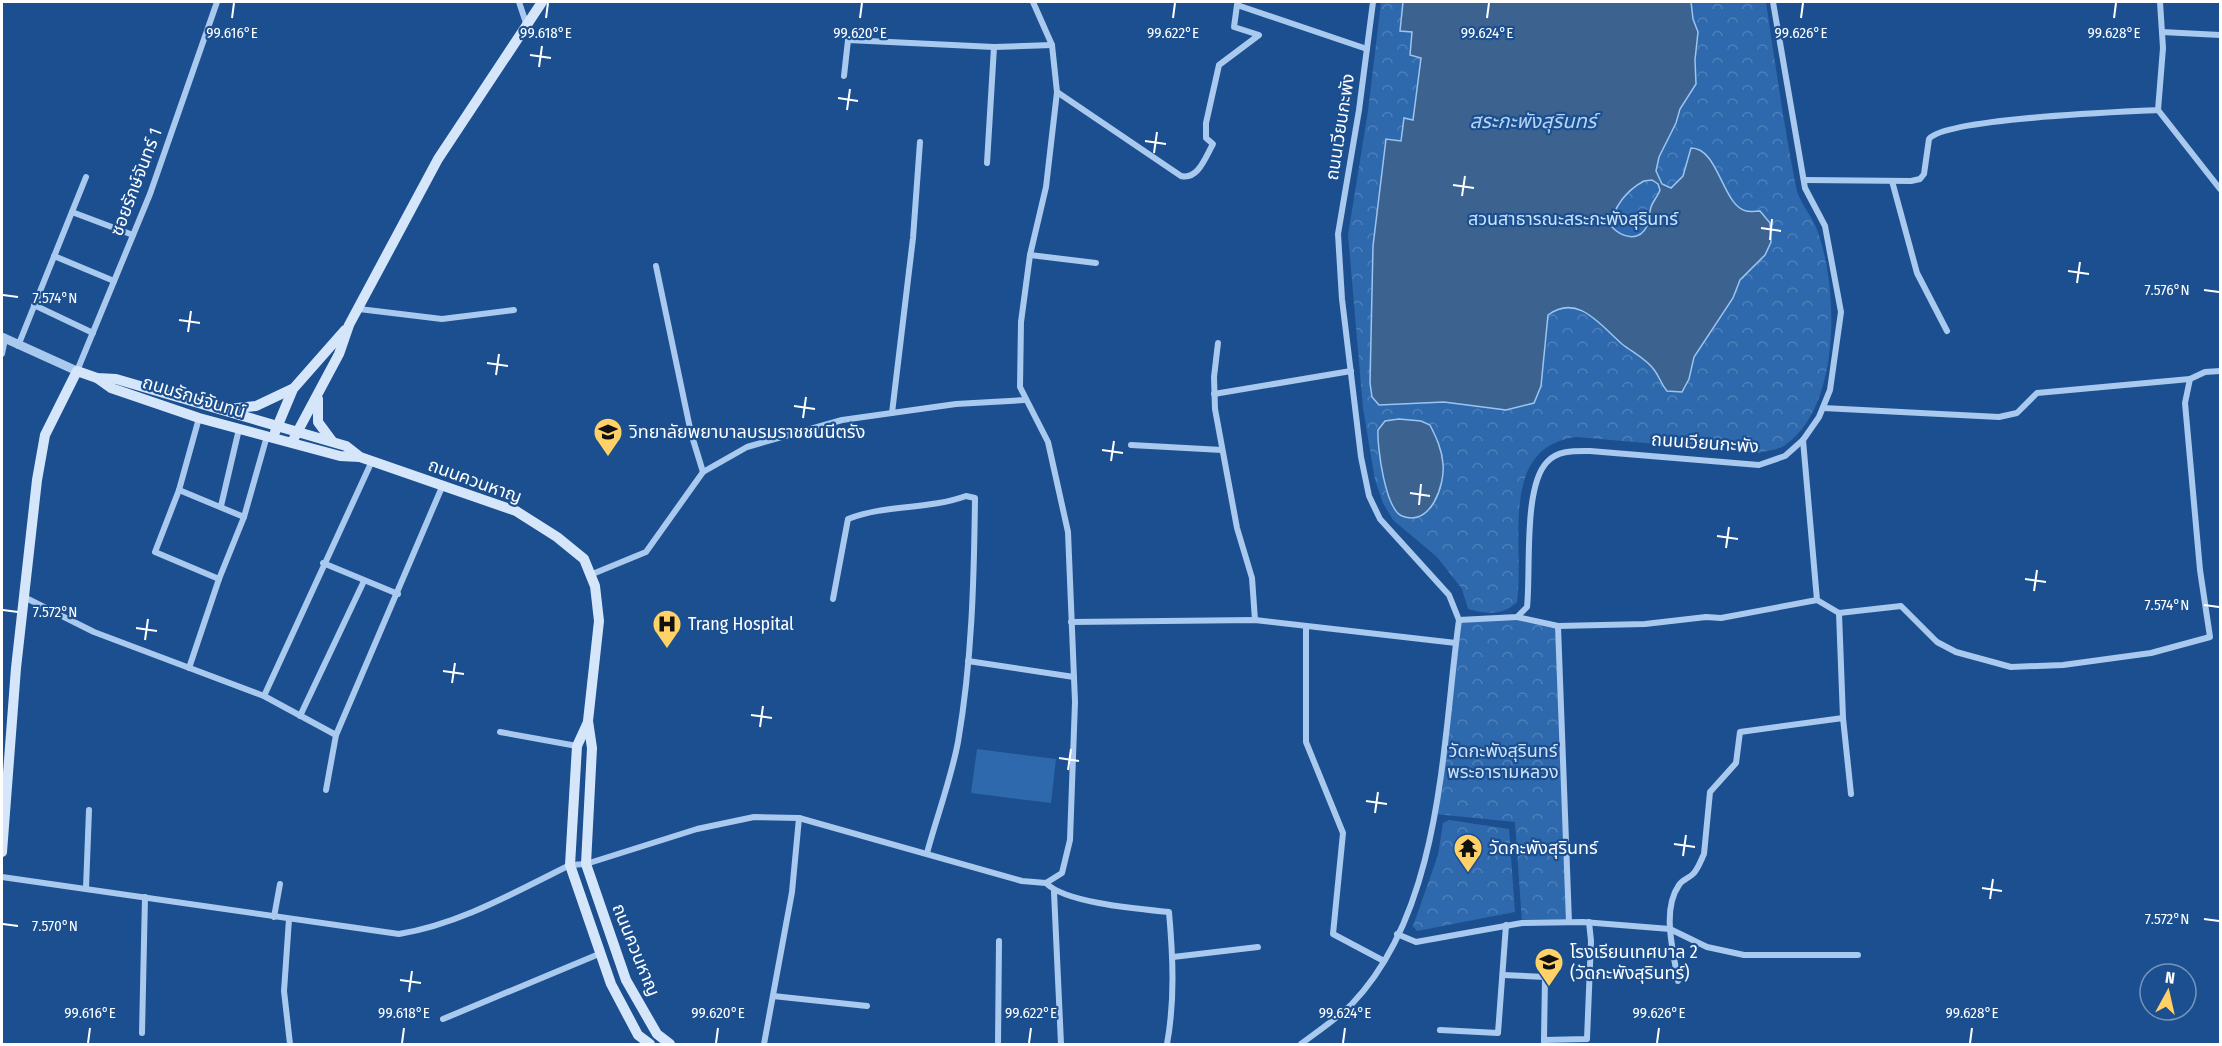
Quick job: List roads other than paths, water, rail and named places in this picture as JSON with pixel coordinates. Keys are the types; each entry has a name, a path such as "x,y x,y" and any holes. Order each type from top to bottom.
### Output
{"main road":[{"path":"270,436 293,389 349,325 438,159 542,2"},
{"path":"292,442 339,354 349,325"},
{"path":"2,852 4,765 45,435 77,371"},
{"name":"ถนนรักษ์จันทน์","path":"77,371 97,378 111,388 199,418 270,436"},
{"name":"ถนนรักษ์จันทน์","path":"97,378 116,379 276,425"},
{"path":"213,408 237,410 256,406 293,389"},
{"path":"318,395 318,422 334,442"},
{"name":"ถนนควนหาญ","path":"276,425 346,446 360,457"},
{"name":"ถนนควนหาญ","path":"270,436 340,456 360,457 442,487 467,492 516,511 557,537 584,559 595,586 599,621 588,721 592,748 586,864 627,980 659,1039"},
{"name":"ถนนควนหาญ","path":"588,721 578,746 570,865 599,954 611,984 640,1040"},
{"path":"659,1039 670,1044"},
{"path":"640,1040 650,1044"}],"street":[{"name":"ซอยรักษ์จันทร์ 1","path":"77,371 150,194 216,2"},
{"path":"519,2 527,26"},
{"path":"2,877 399,934 426,930 469,914 570,865 586,864 696,829 754,817 799,818 1022,881 1046,883 1062,873 1070,840 1074,677 1068,532 1059,481 1048,442 1020,387 1021,322 1030,255 1046,187 1058,92 1052,45 1033,2"},
{"name":"ถนนเวียนกะพัง","path":"1373,2 1338,234 1361,457 1369,496 1380,519 1392,536 1449,595 1459,620"},
{"name":"ถนนเวียนกะพัง","path":"1517,617 1527,607 1535,480 1547,461 1566,451 1590,451 1759,465 1785,456 1803,440 1823,408 1830,390 1841,312 1825,226 1809,200 1804,180 1773,2"},
{"path":"2160,2 2162,32 2158,110 2220,189"},
{"path":"1058,92 1181,176 1188,178 1194,176 1213,144 1206,138 1206,123 1219,65 1259,35 1234,27 1237,3 1367,50"},
{"path":"2162,32 2220,34"},
{"path":"844,76 848,40 994,47 1052,45"},
{"path":"987,163 994,47"},
{"path":"1804,180 1920,179 1924,174 1929,139 1937,132 1974,124 2158,110"},
{"path":"892,413 913,238 920,142"},
{"path":"18,346 86,177"},
{"path":"1892,181 1917,273 1947,330"},
{"path":"72,212 133,235"},
{"path":"1030,255 1096,263"},
{"path":"54,256 114,281"},
{"path":"656,267 691,433 703,472"},
{"path":"34,305 93,333"},
{"path":"359,309 442,320 514,310"},
{"path":"2,354 3,338 77,371"},
{"path":"1218,343 1214,394 1237,528 1252,578 1255,620"},
{"path":"1214,394 1351,371"},
{"path":"1823,408 1999,417 2017,413 2037,393 2190,379 2205,372 2220,371"},
{"path":"1301,1044 1350,1005 1372,979 1397,934 1420,878 1435,814 1448,729 1459,620 1517,617 1558,626 1645,624 1706,617 1721,618 1818,600 1839,612 1901,606 1937,642 1956,652 2012,667 2063,664 2151,653 2210,637 2200,570 2185,403 2190,379"},
{"path":"590,574 646,552 703,472 747,447 842,420 956,404 1025,400"},
{"path":"199,418 179,490 155,552 219,579"},
{"path":"221,506 239,429"},
{"path":"189,668 219,579 244,518 270,436"},
{"path":"1803,440 1818,600"},
{"path":"1131,445 1222,450"},
{"path":"264,696 323,563 372,461"},
{"path":"326,790 336,735 442,487"},
{"path":"179,490 221,506 244,518"},
{"path":"833,599 848,519 871,510 913,508 966,496 975,498 974,596 957,744 927,853"},
{"path":"323,563 398,594"},
{"path":"300,716 364,581"},
{"path":"24,597 94,632 264,696 336,735"},
{"path":"1839,612 1844,718 1851,794"},
{"path":"1071,622 1255,620 1456,643"},
{"path":"1306,626 1306,742 1343,833 1333,934 1382,960"},
{"path":"1558,626 1569,922"},
{"path":"968,661 1074,677"},
{"path":"1678,981 1670,929 1672,898 1680,884 1694,873 1704,854 1710,792 1736,763 1740,732 1844,718"},
{"path":"500,732 578,746"},
{"path":"86,888 89,810"},
{"path":"764,1044 792,892 799,818"},
{"path":"1046,883 1054,892 1111,905 1169,912 1173,957 1172,1015 1167,1044"},
{"path":"274,917 280,884"},
{"path":"1054,892 1061,1044"},
{"path":"142,1033 145,897"},
{"path":"290,919 284,991 291,1044"},
{"path":"1397,934 1416,942 1506,925 1589,922 1670,929 1707,947 1744,955 1858,956"},
{"path":"1503,975 1545,977 1544,1042 1587,1039 1591,941 1589,922"},
{"path":"1440,1030 1498,1033 1506,925"},
{"path":"998,1044 999,941"},
{"path":"1173,957 1258,947"},
{"path":"443,1019 599,954"},
{"path":"773,996 867,1006"}],"water":[{"name":"สระกะพังสุรินทร์","path":"1403,2 1691,2 1693,19 1698,32 1695,60 1696,84 1680,109 1676,123 1659,157 1656,171 1662,184 1671,188 1683,176 1691,148 1700,150 1714,166 1731,199 1738,207 1746,211 1760,211 1770,223 1771,242 1765,255 1740,280 1733,298 1694,357 1689,379 1682,392 1667,391 1648,363 1588,314 1579,309 1569,308 1559,309 1548,315 1541,386 1534,403 1506,410 1444,402 1379,405 1372,397 1370,383 1373,246 1386,139 1401,141 1404,118 1413,120 1421,58 1410,55 1412,32 1400,31","holes":["1652,180 1658,184 1660,190 1651,207 1649,221 1644,231 1635,236 1620,233 1611,226 1618,206 1638,185"]},
{"path":"1399,419 1421,421 1430,425 1442,459 1443,473 1439,493 1428,510 1412,518 1402,516 1391,502 1383,476 1379,449 1378,430 1385,421"}],"place":[{"name":"วิทยาลัยพยาบาลบรมราชชนนีตรัง","path":"608,458"},
{"name":"Trang Hospital","path":"667,650"},
{"name":"วัดกะพังสุรินทร์","path":"1468,874"},
{"name":"โรงเรียนเทศบาล 2 (วัดกะพังสุรินทร์)","path":"1549,988"}],"park label":[{"name":"สวนสาธารณะสระกะพังสุรินทร์","path":"1573,219"},
{"name":"วัดกะพังสุรินทร์ พระอารามหลวง","path":"1503,762"}]}
